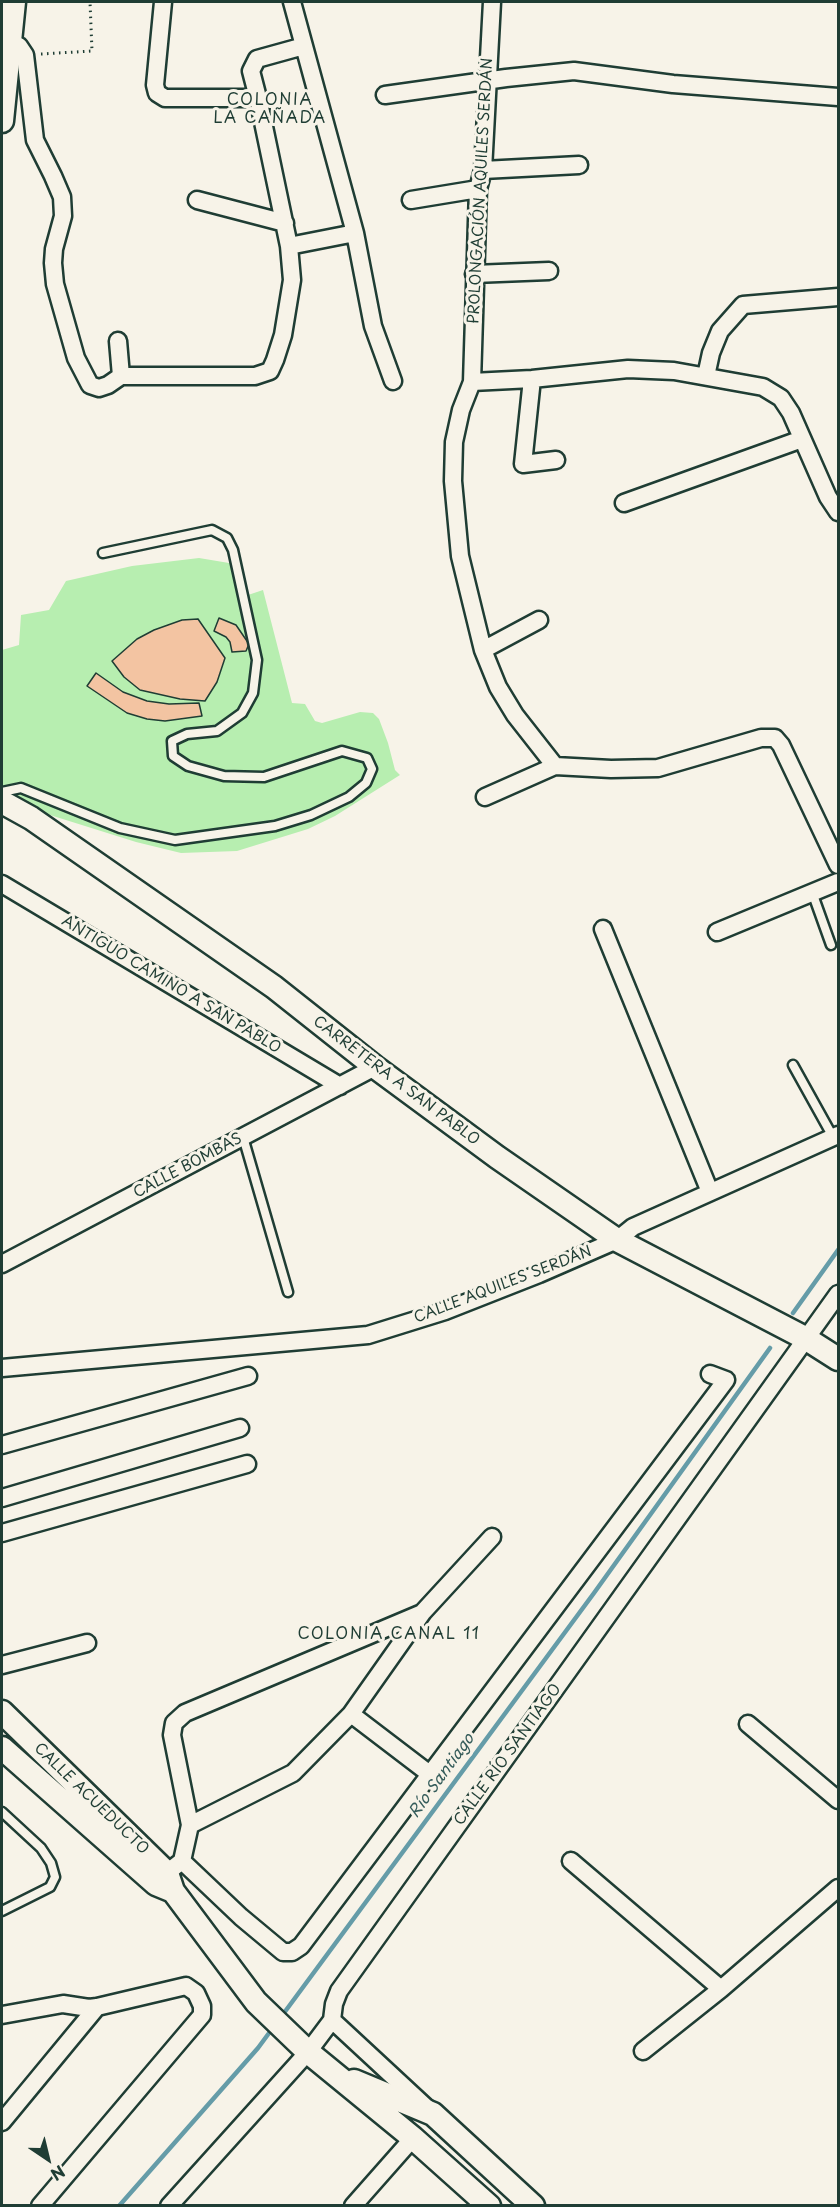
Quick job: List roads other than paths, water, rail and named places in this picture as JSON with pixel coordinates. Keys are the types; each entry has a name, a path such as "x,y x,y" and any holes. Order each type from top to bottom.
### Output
{"street":[{"path":"14,2 18,49 35,140 62,197 63,216 54,249 55,284 75,358 90,385 99,388 121,376 255,376 270,371 283,335 292,280 290,246 251,71 257,59 304,46"},
{"path":"163,2 157,93 165,98 258,98"},
{"path":"292,2 355,233 373,326 393,381"},
{"name":"PROLONGACIÓN AQUILES SERDÁN","path":"492,2 483,170 478,189 471,382 460,410 454,442 453,481 460,556 483,650 498,687 515,715 555,766"},
{"path":"2,122 4,88 18,49"},
{"path":"385,95 574,71 672,84 838,98"},
{"path":"483,170 579,165"},
{"path":"411,200 478,189"},
{"path":"197,200 285,223"},
{"path":"290,246 355,233"},
{"path":"474,274 549,271"},
{"path":"706,376 711,353 720,332 743,305 838,297"},
{"path":"118,341 121,376"},
{"path":"471,382 532,379 628,369 674,371 764,387 781,398 791,413 828,497 838,512"},
{"path":"532,379 523,464 556,460"},
{"path":"624,503 802,439"},
{"path":"483,650 539,620"},
{"path":"485,797 555,766 610,769 658,768 761,738 775,738 782,745 838,865"},
{"name":"CARRETERA A SAN PABLO","path":"2,802 31,818 274,987 375,1067 497,1157 617,1240 805,1338"},
{"path":"717,932 838,882"},
{"name":"ANTIGUO CAMINO A SAN PABLO","path":"2,884 340,1086"},
{"path":"603,929 710,1192"},
{"name":"CALLE BOMBAS","path":"2,1264 375,1067"},
{"name":"CALLE AQUILES SERDÁN","path":"2,1368 368,1335 445,1311 539,1274 617,1240 633,1227 836,1136"},
{"name":"CALLE RÍO SANTIAGO","path":"169,2205 301,2046 332,2020 334,2004 339,1991 838,1294"},
{"path":"805,1338 838,1359"},
{"path":"423,1612 184,1713 174,1723 172,1735 190,1825 170,1877 241,1917 284,1952 292,1952 301,1946 726,1380 710,1374"},
{"path":"2,1445 248,1376"},
{"path":"2,1498 240,1428"},
{"path":"2,1533 247,1464"},
{"path":"190,1825 293,1773 351,1714 423,1612 492,1537"},
{"path":"2,1665 87,1642"},
{"name":"CALLE ACUEDUCTO","path":"2,1712 170,1877 256,2002 301,2046 413,2138 489,2205"},
{"path":"351,1714 430,1775"},
{"path":"748,1724 838,1800"},
{"name":"CALLE ACUEDUCTO","path":"2,1748 170,1877"},
{"path":"571,1862 721,1989"},
{"path":"643,2051 721,1989 838,1888"},
{"path":"2,2015 63,2004 97,2007 186,1986 196,1993 202,2006 202,2016 40,2205"},
{"path":"2,2122 97,2007"},
{"path":"332,2020 411,2091 433,2114"},
{"name":"CALLE ACUEDUCTO","path":"331,2072 433,2114 532,2205"},
{"path":"353,2205 413,2138"}],"lane":[{"path":"2,792 21,788 120,828 175,840 274,826 311,815 349,797 366,783 372,769 367,758 342,751 264,777 224,776 188,766 173,756 172,741 187,734 217,731 242,713 253,693 257,660 232,550 226,538 212,530 102,553"},
{"path":"812,892 831,945"},
{"path":"793,1065 836,1136"},
{"path":"243,1137 288,1292"},
{"path":"2,1812 41,1848 51,1863 55,1878 50,1887 2,1911"}],"waterway":[{"name":"Río Santiago","path":"793,1313 838,1250"},
{"name":"Río Santiago","path":"281,2017 594,1593 770,1348"},
{"name":"Río Santiago","path":"119,2206 258,2048 272,2029"}],"district":[{"name":"COLONIA LA CAÑADA","path":"270,110"},
{"name":"COLONIA CANAL 11","path":"389,1635"}]}
